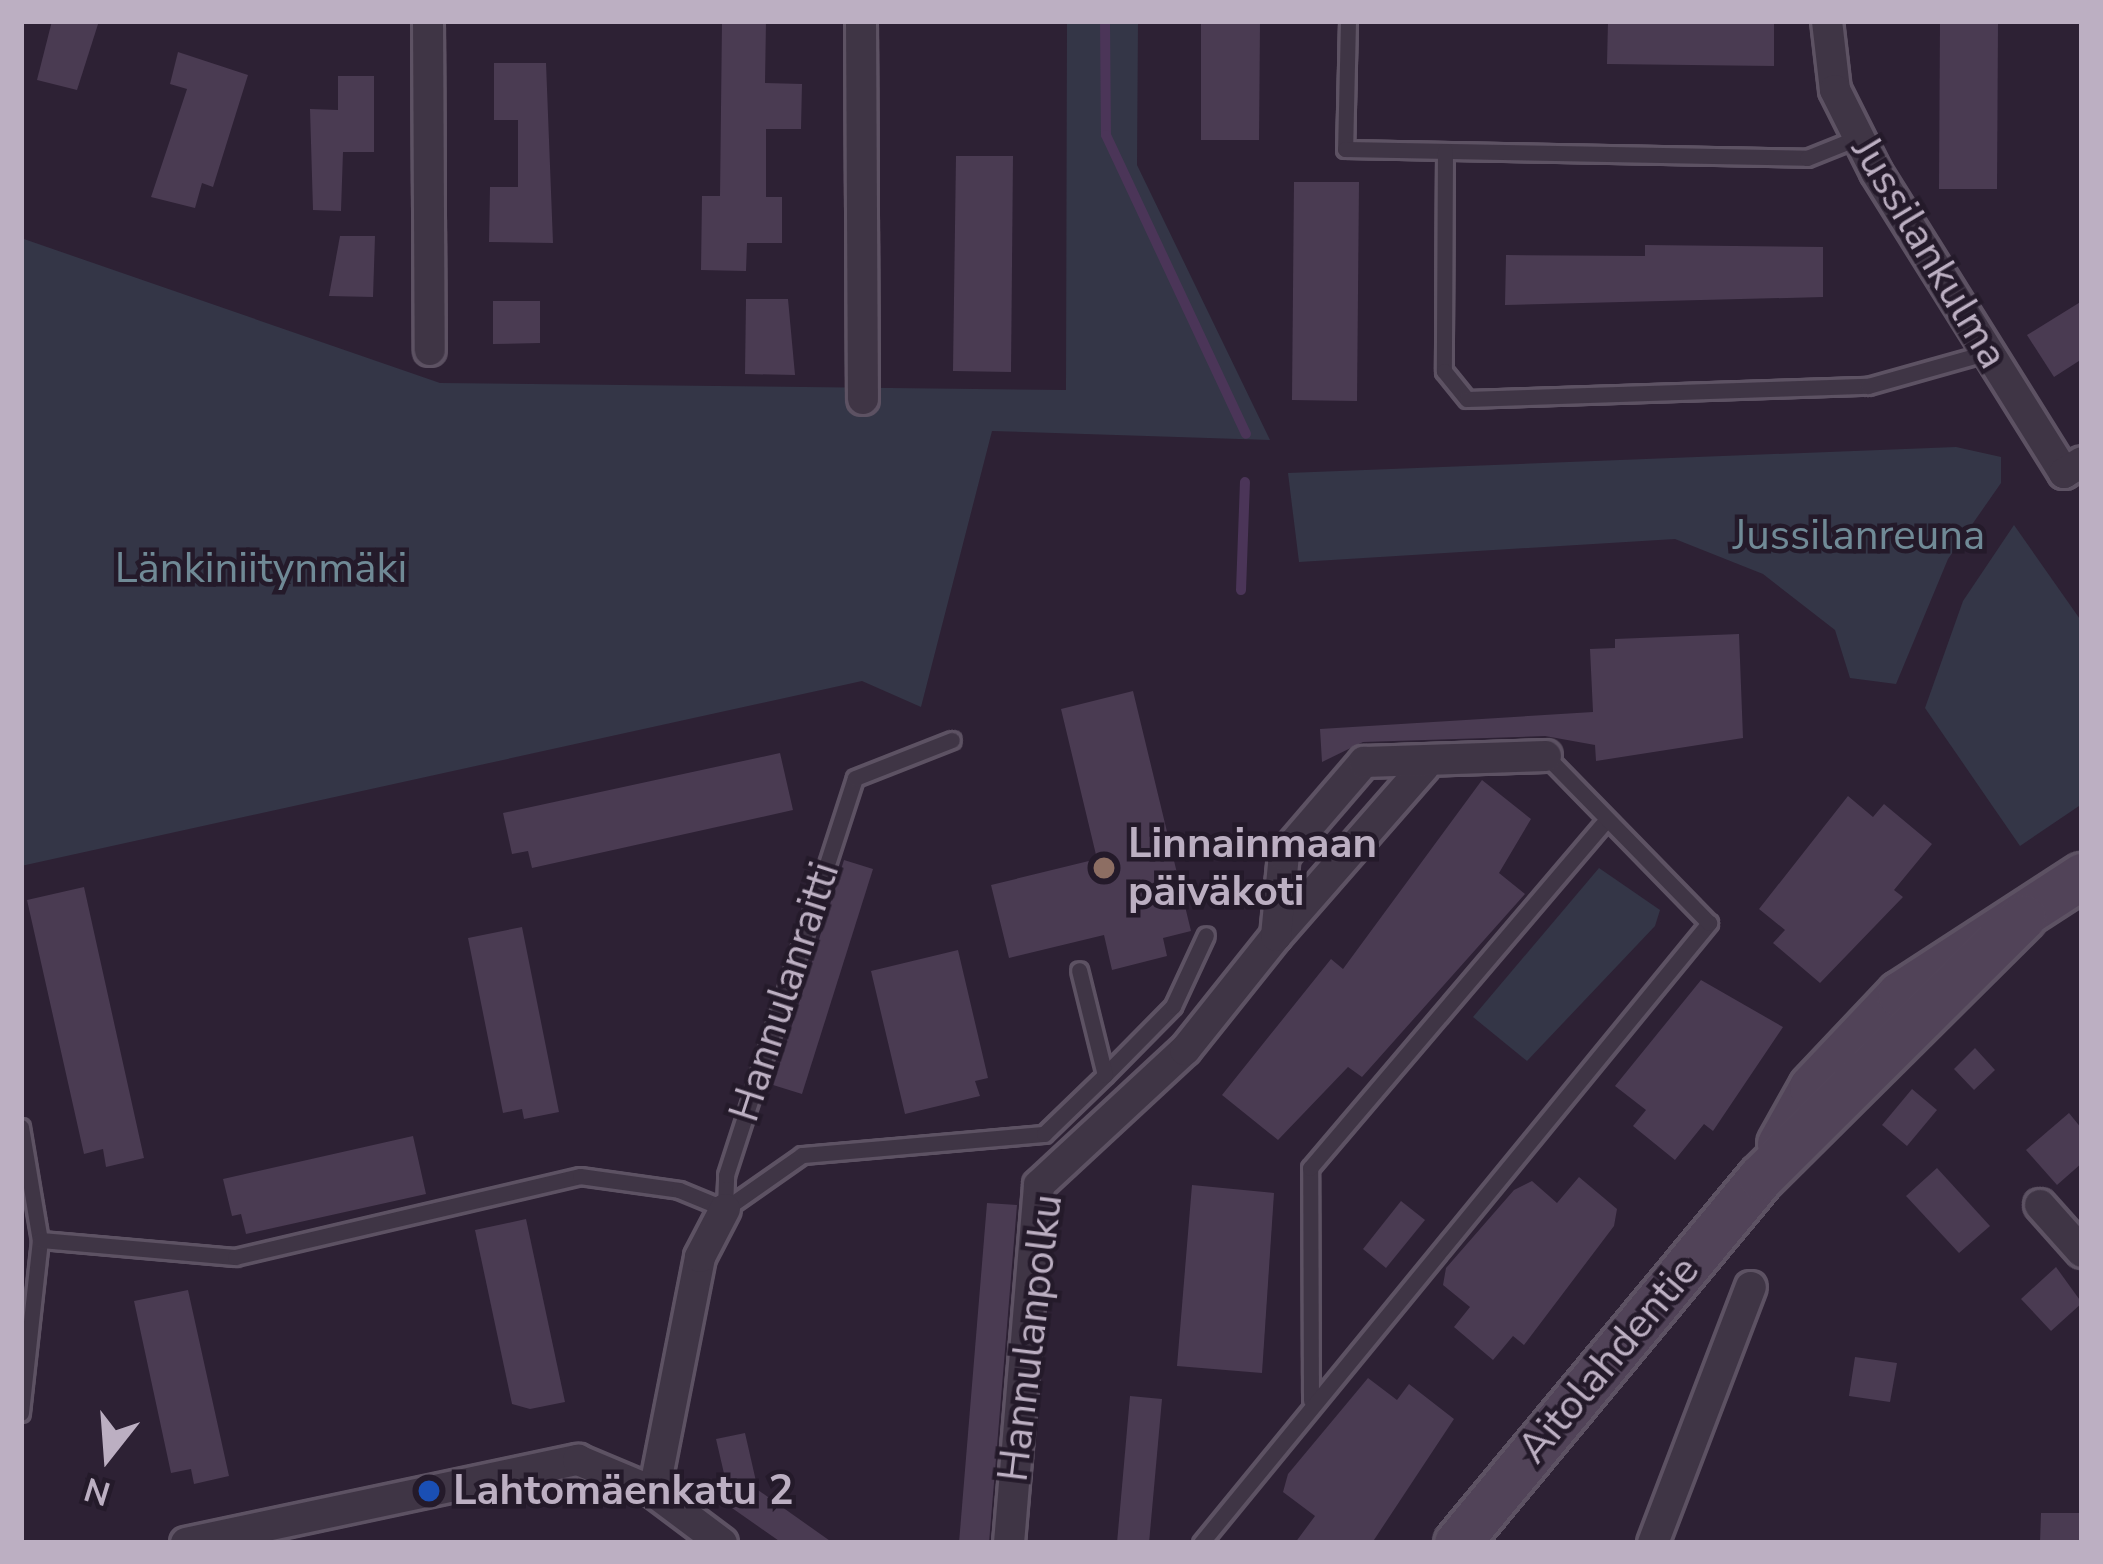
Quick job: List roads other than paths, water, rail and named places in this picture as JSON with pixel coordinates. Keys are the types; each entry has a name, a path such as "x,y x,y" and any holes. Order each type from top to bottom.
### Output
{"main road":[{"name":"Aitolahdentie","path":"1457,1543 1761,1177 2023,917 2082,876"}],"street":[{"path":"428,21 430,350"},
{"path":"861,21 863,399"},
{"name":"Jussilankulma","path":"1827,21 1835,90 1857,138 1988,352 2073,467"},
{"path":"1276,936 1283,855 1364,762 1424,767 1546,756"},
{"name":"Hannulanpolku","path":"1009,1543 1039,1185 1185,1050 1276,936 1424,767"},
{"path":"2040,1205 2082,1252"},
{"path":"655,1492 700,1257 725,1209"},
{"path":"1653,1543 1751,1287"},
{"path":"185,1543 550,1461 609,1466 655,1492 722,1543"}],"lane":[{"path":"1348,21 1345,149 1808,158 1857,138"},
{"path":"1445,152 1444,371 1467,398 1868,386 1988,352"},
{"name":"Hannulanraitti","path":"725,1209 855,778 952,740"},
{"path":"1201,1543 1311,1400 1709,923 1602,825 1546,756"},
{"path":"1311,1400 1310,1168 1602,825"},
{"path":"40,1240 235,1257 580,1176 680,1190 725,1209 802,1155 1044,1134 1173,1006 1206,934"},
{"path":"1079,970 1105,1076"},
{"path":"21,1127 40,1240 21,1413"}],"waterway":[{"path":"1105,21 1106,135 1246,434"},
{"path":"1241,590 1245,482"}],"place":[{"name":"Linnainmaan päiväkoti","path":"1104,868"},
{"name":"Lahtomäenkatu 2","path":"429,1491"}],"park label":[{"name":"Jussilanreuna","path":"1859,536"},
{"name":"Länkiniitynmäki","path":"261,569"}]}
